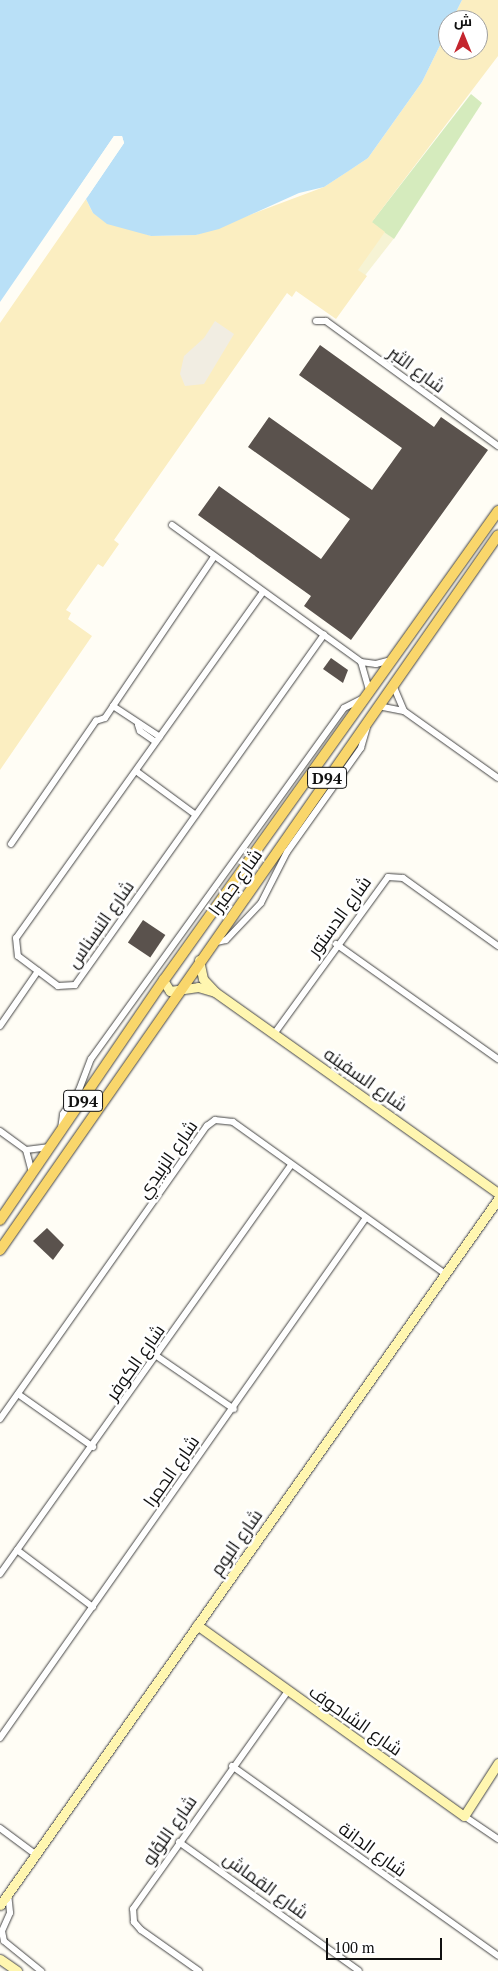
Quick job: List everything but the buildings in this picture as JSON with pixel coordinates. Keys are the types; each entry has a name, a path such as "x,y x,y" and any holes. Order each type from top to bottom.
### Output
{"main road":[{"name":"شارع جميرا","path":"0,1220 62,1133 163,980 498,511"},
{"name":"شارع جميرا","path":"0,1250 199,959 498,535"},
{"path":"140,1014 152,1013 156,1022"}],"street":[{"name":"شارع الثبر","path":"316,321 326,321 498,446"},
{"path":"172,525 361,662 376,664 391,660"},
{"path":"11,844 96,721 105,718 114,706 149,648 214,557"},
{"name":"شارع النسناس","path":"263,592 16,938 16,953 58,986 75,985 324,634"},
{"path":"62,1133 62,1114 79,1090 91,1059 344,708 367,694 361,662"},
{"path":"392,684 404,711"},
{"path":"114,706 138,725 139,730 158,739"},
{"path":"376,706 404,711 498,778"},
{"path":"211,942 226,940 265,897 287,852 361,748 367,720"},
{"path":"136,772 196,815"},
{"name":"شارع الدستور","path":"274,1034 336,944 384,880 397,876 498,946"},
{"path":"336,944 498,1059"},
{"name":"شارع السفينه","path":"199,959 204,979 214,992 498,1193"},
{"path":"0,1026 38,971"},
{"path":"163,980 167,990 178,990"},
{"name":"شارع السفينه","path":"178,990 198,987 214,992"},
{"name":"شارع الزبيدي","path":"0,1419 210,1123 229,1120 365,1219 445,1274"},
{"path":"0,1131 26,1150 32,1175"},
{"path":"26,1150 52,1146"},
{"name":"شارع الكوفر","path":"0,1574 158,1356 291,1165"},
{"name":"شارع البوم","path":"0,1904 498,1199"},
{"name":"شارع الحمرا","path":"0,1738 234,1409 365,1219"},
{"path":"158,1356 234,1409"},
{"path":"18,1394 92,1447"},
{"path":"17,1550 93,1607"},
{"name":"شارع الشاحوف","path":"197,1625 287,1692 498,1839"},
{"name":"شارع اللؤلو","path":"199,1971 141,1930 133,1917 134,1905 287,1692"},
{"path":"464,1816 498,1763"},
{"name":"شارع الدانة","path":"232,1766 498,1956"},
{"path":"0,1828 35,1854"},
{"name":"شارع القماش","path":"179,1842 359,1971"},
{"path":"8,1893 10,1913 2,1931 4,1941 41,1971"},
{"path":"0,1959 17,1971"}],"shaded area":[{"path":"385,232 394,239 365,276 356,269"},
{"path":"215,321 234,334 204,384 185,386 180,374 184,356 204,338"}],"green space":[{"path":"471,94 482,103 394,239 371,223"}],"sand":[{"path":"462,0 498,0 498,56 372,222 385,232 358,270 367,276 336,319 296,291 292,297 287,293 114,540 119,544 103,567 98,564 66,610 71,613 68,619 92,636 0,770 0,323 86,199 93,213 151,236 196,235 324,187 368,158 422,82 438,49 438,60 488,60 488,10 457,10"}],"water":[{"path":"0,0 462,0 457,10 438,10 438,49 422,82 368,158 347,172 324,187 299,193 219,229 196,235 151,236 107,224 93,213 86,199 124,143 122,136 114,136 0,302"}],"pier":[{"path":"114,136 122,136 124,143 86,199 120,139 115,139 0,304"}]}
